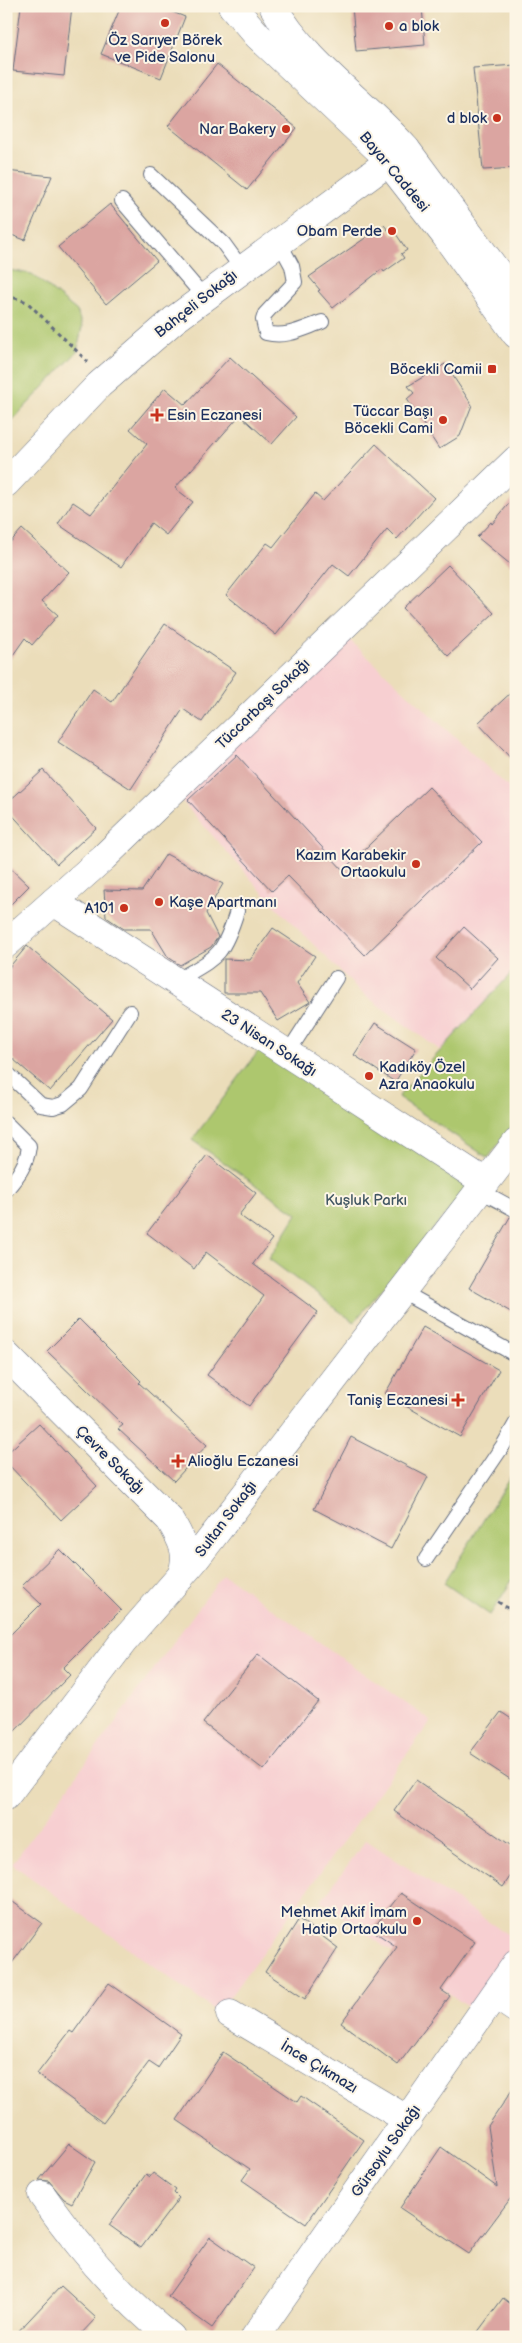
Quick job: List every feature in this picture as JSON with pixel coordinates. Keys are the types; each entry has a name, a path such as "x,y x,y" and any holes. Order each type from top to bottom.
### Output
{"street":[{"name":"Bayar Caddesi","path":"232,6 258,36 372,142 398,155 516,297"},
{"name":"Bayar Caddesi","path":"273,6 284,24 309,53 391,131 398,155 445,235 516,334"},
{"name":"Bahçeli Sokağı","path":"6,483 105,380 204,297 398,155"},
{"name":"Tüccarbaşı Sokağı","path":"6,944 104,857 516,460"},
{"name":"23 Nisan Sokağı","path":"54,902 287,1054 482,1186"},
{"name":"Sultan Sokağı","path":"6,1796 123,1642 180,1578 516,1143"},
{"name":"Çevre Sokağı","path":"6,1355 166,1515 186,1551 186,1564 180,1578"},
{"path":"166,1515 176,1523 192,1528 211,1528 222,1523"},
{"name":"Gürsoylu Sokağı","path":"255,2337 408,2120 506,2002 516,1964"},
{"name":"İnce Çıkmazı","path":"230,2014 408,2120"},
{"path":"42,2195 90,2260 136,2308 171,2337"}],"lane":[{"path":"151,175 224,243 242,269"},
{"path":"122,201 204,297"},
{"path":"279,242 296,275 295,282 265,314 263,320 266,333 280,335 294,333 322,322"},
{"path":"176,981 216,956 225,944 237,911"},
{"path":"287,1054 336,978"},
{"path":"6,1072 41,1105 54,1107 63,1104 81,1089 130,1012"},
{"path":"6,1123 29,1146 26,1160 19,1175 6,1190"},
{"path":"482,1186 516,1210"},
{"path":"402,1292 516,1355"},
{"path":"426,1559 504,1444 516,1423"}],"path":[{"path":"6,298 21,299 30,305 105,380"},
{"path":"498,1602 516,1613"}],"shaded area":[{"name":"Kazım Karabekir Ortaokulu","path":"343,634 516,794 516,968 441,1051 362,993 273,904 174,792"},
{"path":"223,1574 431,1721 218,2013 12,1864"},
{"name":"Mehmet Akif İmam Hatip Ortaokulu","path":"366,1840 516,1940 516,1945 472,2010 321,1901"}],"green space":[{"path":"9,270 32,274 77,311 82,327 77,352 6,427 6,272"},
{"path":"516,968 516,1121 488,1158 398,1097"},
{"name":"Kuşluk Parkı","path":"263,1045 470,1186 354,1322 269,1259 297,1214 192,1140"},
{"path":"516,1468 516,1574 490,1615 444,1583"}],"building":[{"path":"21,6 72,6 64,76 13,71"},
{"path":"121,6 157,6 185,17 161,78 101,54"},
{"name":"a blok","path":"352,6 422,6 425,45 356,51"},
{"path":"217,64 297,128 247,190 168,126"},
{"name":"d blok","path":"516,65 516,168 483,170 473,68"},
{"path":"6,171 52,176 25,240 6,233"},
{"path":"110,204 157,261 106,304 58,247"},
{"path":"384,225 393,236 396,234 407,250 401,254 404,258 384,272 382,269 333,308 309,277"},
{"path":"230,357 296,417 272,444 240,415 175,488 193,502 166,535 151,523 121,567 58,524 73,502 91,514 147,444 130,429 165,388 185,405"},
{"name":"Tüccar Başı Böcekli Cami","path":"445,364 472,405 460,436 439,449 407,399 414,393 408,386"},
{"path":"376,444 434,498 397,539 387,529 349,576 333,564 276,635 226,595 267,543 273,547 315,494 323,501"},
{"path":"516,495 516,569 477,537 491,522 492,524"},
{"path":"22,529 69,572 42,601 58,615 32,645 25,638 6,665 6,547"},
{"path":"448,565 494,613 448,656 403,608"},
{"path":"165,624 236,672 202,722 183,709 131,789 58,742 93,689 112,702"},
{"path":"516,688 516,764 478,723"},
{"path":"237,755 343,870 429,787 482,842 365,955 288,876 272,891 188,800"},
{"path":"43,770 96,828 57,864 6,808 6,804"},
{"name":"Kaşe Apartmanı","path":"166,854 223,884 206,913 218,937 211,947 180,965 168,957 151,929 124,929 106,917 104,890 142,891"},
{"path":"6,864 29,886 6,909"},
{"path":"464,927 498,958 470,989 436,958"},
{"path":"273,928 315,956 297,983 310,1002 278,1021 260,993 224,993 224,959 250,960"},
{"path":"27,946 112,1019 50,1091 6,1053 6,971"},
{"path":"375,1023 416,1049 395,1082 354,1055"},
{"path":"207,1155 256,1193 239,1215 272,1239 253,1264 318,1312 249,1406 207,1375 264,1296 206,1252 194,1269 147,1233"},
{"path":"510,1217 516,1219 516,1315 469,1288"},
{"path":"79,1319 141,1381 139,1383 207,1445 174,1481 118,1429 123,1425 47,1351"},
{"path":"423,1327 499,1370 460,1437 385,1394"},
{"path":"39,1424 97,1486 61,1520 6,1462 6,1454"},
{"path":"351,1437 428,1477 391,1549 314,1509"},
{"path":"60,1549 121,1610 63,1668 70,1675 6,1740 6,1639 41,1604 22,1586"},
{"path":"258,1654 318,1701 264,1770 203,1723"},
{"path":"501,1712 516,1722 516,1783 470,1753"},
{"path":"416,1780 516,1849 516,1868 503,1887 394,1811"},
{"path":"401,1893 475,1942 441,1990 450,1996 398,2065 341,2023 397,1947 372,1930"},
{"path":"6,1897 42,1923 6,1971"},
{"path":"299,1919 338,1948 305,1999 265,1972"},
{"path":"109,1983 181,2034 158,2068 149,2062 103,2123 37,2074 70,2031 73,2033"},
{"path":"223,2052 297,2102 301,2096 364,2140 306,2224 242,2180 250,2169 177,2120"},
{"path":"516,2084 516,2191 469,2254 400,2208 441,2147 497,2187 488,2126"},
{"path":"69,2144 95,2162 72,2203 64,2199 49,2181 39,2180"},
{"path":"153,2173 176,2190 174,2193 179,2198 141,2248 109,2225 146,2174 150,2177"},
{"path":"210,2237 254,2268 212,2328 168,2296"},
{"path":"61,2286 96,2318 78,2337 13,2337"},
{"path":"503,2298 516,2308 516,2337 474,2337"}],"place":[{"name":"Öz Sarıyer Börek ve Pide Salonu","path":"165,23"},
{"name":"a blok","path":"389,26"},
{"name":"d blok","path":"497,118"},
{"name":"Nar Bakery","path":"286,129"},
{"name":"Obam Perde","path":"392,231"},
{"name":"Böcekli Camii","path":"492,369"},
{"name":"Esin Eczanesi","path":"157,415"},
{"name":"Tüccar Başı Böcekli Cami","path":"443,420"},
{"name":"Kazım Karabekir Ortaokulu","path":"416,864"},
{"name":"Kaşe Apartmanı","path":"159,902"},
{"name":"A101","path":"124,908"},
{"name":"Kadıköy Özel Azra Anaokulu","path":"369,1076"},
{"name":"Taniş Eczanesi","path":"458,1400"},
{"name":"Alioğlu Eczanesi","path":"178,1461"},
{"name":"Mehmet Akif İmam Hatip Ortaokulu","path":"417,1921"}]}
